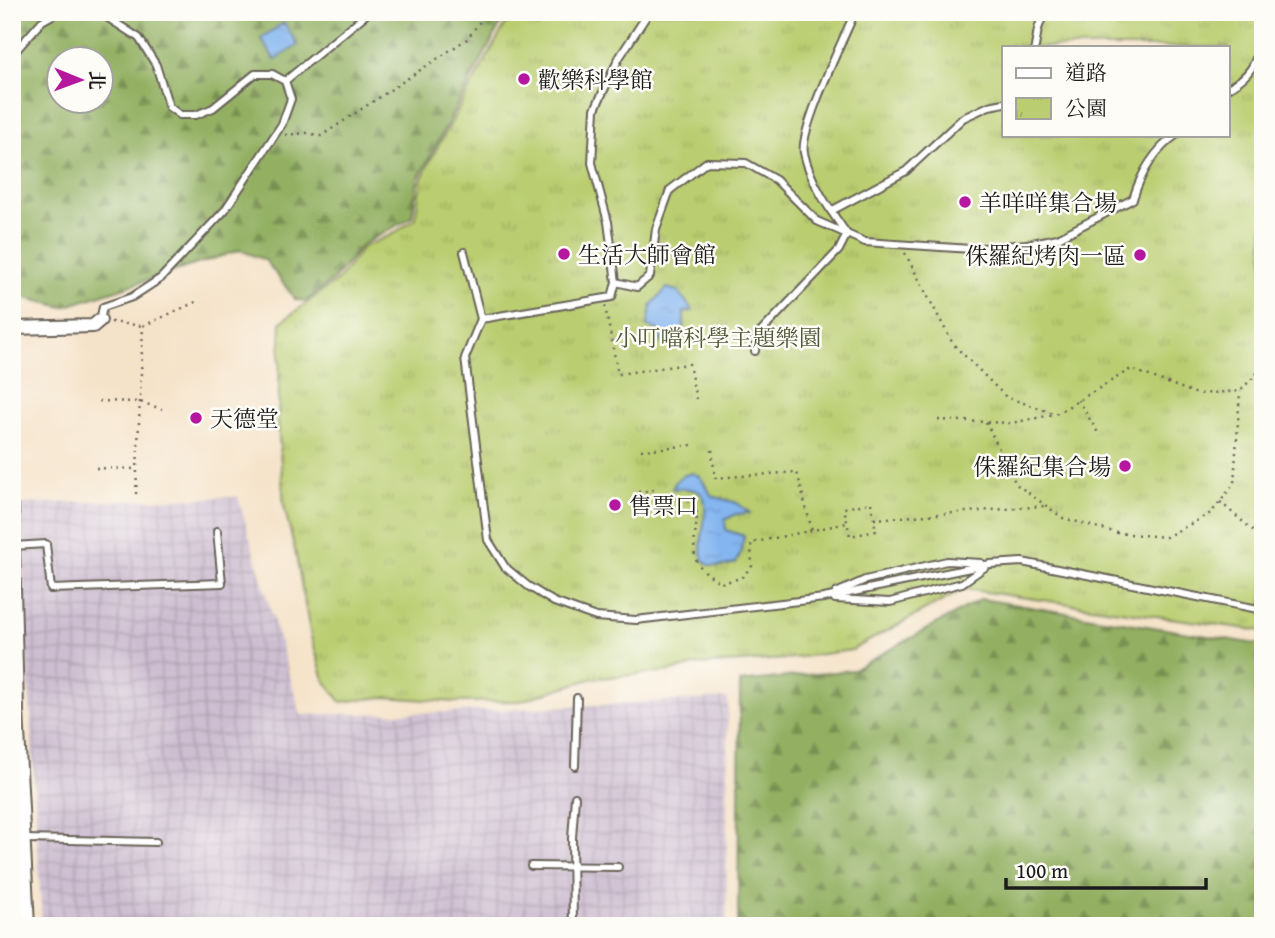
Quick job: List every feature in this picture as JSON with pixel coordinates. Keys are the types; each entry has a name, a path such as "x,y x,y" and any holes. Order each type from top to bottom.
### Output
{"street":[{"path":"12,328 93,326 100,320"},
{"path":"12,508 17,711 29,926"}],"lane":[{"path":"12,55 42,21 58,12"},
{"path":"99,12 139,38 156,65 169,107 180,115 197,115 213,108 255,74 272,74 285,81 291,99 282,124 225,210 161,278 132,297 103,307 100,320"},
{"path":"285,81 369,12"},
{"path":"481,319 612,298 616,282 608,222 592,163 595,109 618,58 649,12"},
{"path":"846,234 831,211 803,151 814,105 855,12"},
{"path":"1035,46 1044,12"},
{"path":"1253,12 1263,27"},
{"path":"1230,87 1245,79 1257,57 1263,38"},
{"path":"831,211 906,171 963,118 989,106 1002,103"},
{"path":"616,282 637,287 649,276 656,229 670,190 707,162 746,163 776,180 817,221 865,242 971,249 1058,238 1133,199 1141,173 1164,143 1174,136"},
{"path":"755,351 756,337 839,250 846,234"},
{"path":"464,252 481,319 465,358 488,540 505,567 554,602 596,617 636,620 824,598 989,564"},
{"path":"13,546 46,544 51,589 222,583 217,531"},
{"path":"824,598 865,580 947,561 989,564 1022,562 1263,610"},
{"path":"824,598 890,602 962,583 989,564"},
{"path":"575,766 577,698"},
{"path":"573,926 575,797"},
{"path":"25,839 156,842"},
{"path":"531,866 618,867"}],"path":[{"path":"282,124 286,135 307,133 321,136 467,39 487,12"},
{"path":"900,244 953,344 1006,397 1056,414"},
{"path":"604,299 618,374 689,364 696,399"},
{"path":"100,320 143,327 198,301"},
{"path":"136,494 143,327"},
{"path":"986,422 1016,484 1063,518 1116,533 1166,537 1211,513 1234,484 1240,391 1263,367"},
{"path":"938,420 1011,423 1056,414 1131,369 1197,394 1240,391"},
{"path":"1078,400 1100,436"},
{"path":"99,401 140,402 162,409"},
{"path":"641,450 693,445"},
{"path":"712,450 715,478 797,472 812,531"},
{"path":"96,468 137,469"},
{"path":"638,492 654,490 659,500 680,497 693,504 698,518 695,558 705,572 721,583 741,578 752,566 751,543 848,523"},
{"path":"1220,502 1263,539"},
{"path":"870,503 876,531 850,536 848,523 844,508 870,503"},
{"path":"874,519 1046,505"}],"shaded area":[{"path":"238,497 301,715 460,712 728,698 726,926 42,926 19,504"},
{"path":"12,718 22,926 12,926"}],"green space":[{"path":"12,12 507,12 418,179 412,217 362,245 334,279 306,301 296,300 265,260 240,250 64,307 12,295"},
{"name":"小叮噹科學主題樂園","path":"512,12 1263,12 1263,631 964,589 852,650 786,659 696,665 671,671 590,679 520,701 456,702 383,697 341,702 324,679 311,637 284,506 278,422 281,322 339,279 363,247 391,235 415,219 421,180"},
{"path":"981,599 1263,645 1263,926 738,926 740,682 853,670"}],"water":[{"path":"284,23 298,45 275,60 261,38"},
{"path":"667,288 678,291 693,311 684,312 683,330 679,338 663,345 658,330 647,327 652,304"},
{"path":"693,473 700,477 712,496 737,503 750,513 736,514 725,520 726,530 744,536 736,563 716,566 706,563 701,554 704,501 696,490 672,489 680,478"}],"place":[{"name":"歡樂科學館","path":"524,79"},
{"name":"羊咩咩集合場","path":"965,202"},
{"name":"生活大師會館","path":"564,254"},
{"name":"侏羅紀烤肉一區","path":"1140,255"},
{"name":"天德堂","path":"196,418"},
{"name":"侏羅紀集合場","path":"1125,466"},
{"name":"售票口","path":"615,505"}]}
